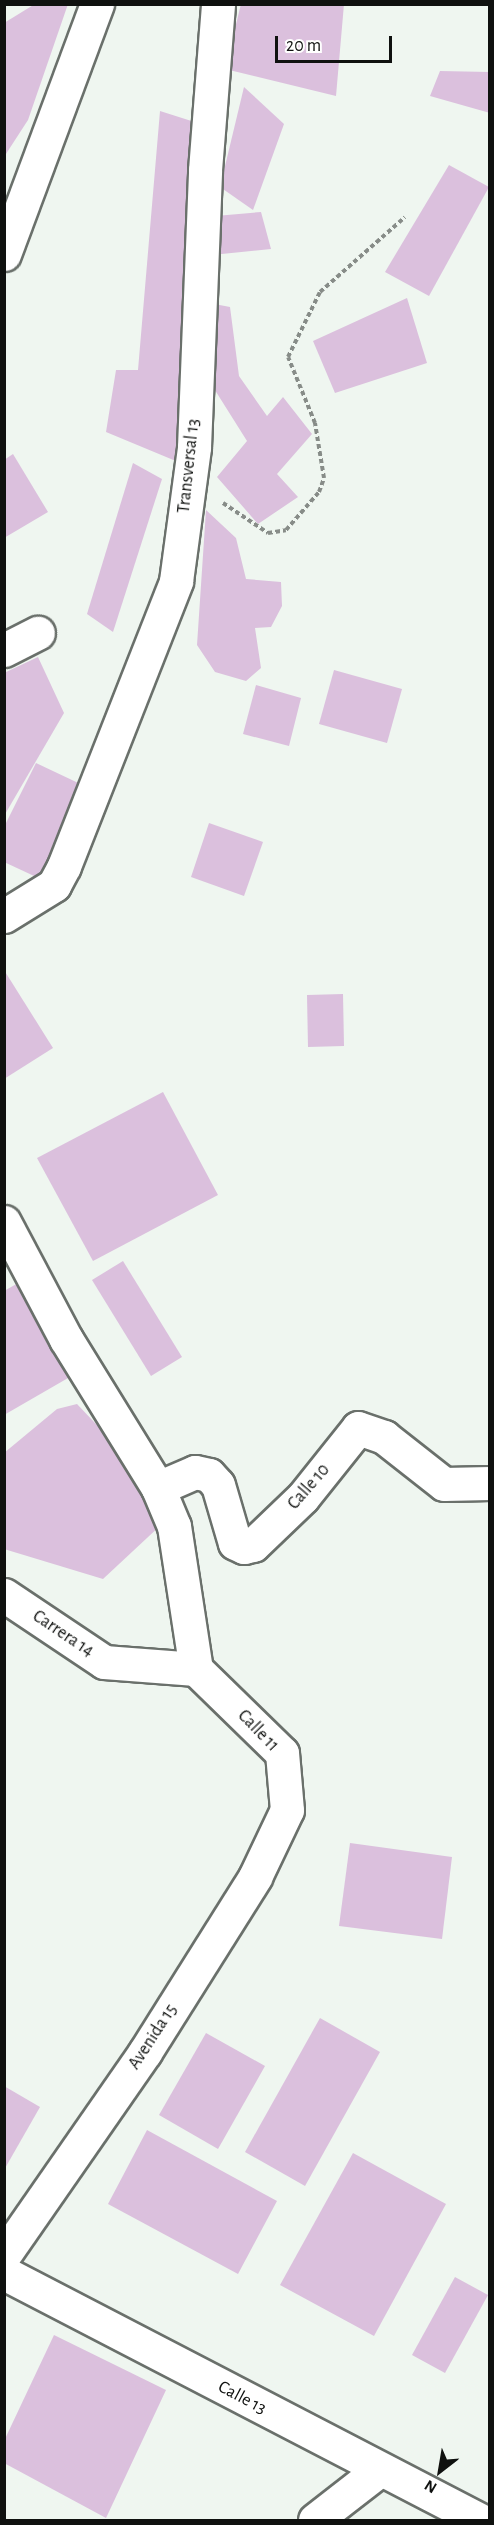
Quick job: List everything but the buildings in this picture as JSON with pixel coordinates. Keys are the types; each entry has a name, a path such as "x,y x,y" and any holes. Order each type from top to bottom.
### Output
{"street":[{"path":"4,254 97,4"},
{"name":"Transversal 13","path":"4,916 54,885 64,866 176,580 190,481 205,170 218,4"},
{"path":"4,650 38,633"},
{"path":"4,1222 66,1340 158,1488 174,1526 196,1669"},
{"name":"Calle 10","path":"158,1488 195,1472 208,1475 218,1485 235,1543 244,1547 253,1545 303,1497 358,1428 384,1437 444,1484 489,1483"},
{"name":"Carrera 14","path":"4,1595 104,1662 196,1669"},
{"name":"Calle 11","path":"196,1669 282,1753 287,1810"},
{"name":"Avenida 15","path":"4,2255 145,2052 255,1876 287,1810"},
{"name":"Calle 13","path":"4,2273 378,2471 480,2520"},
{"path":"315,2520 378,2471"}],"path":[{"path":"190,481 268,534 286,530 319,492 324,478 315,423 288,357 320,292 405,217"}]}
